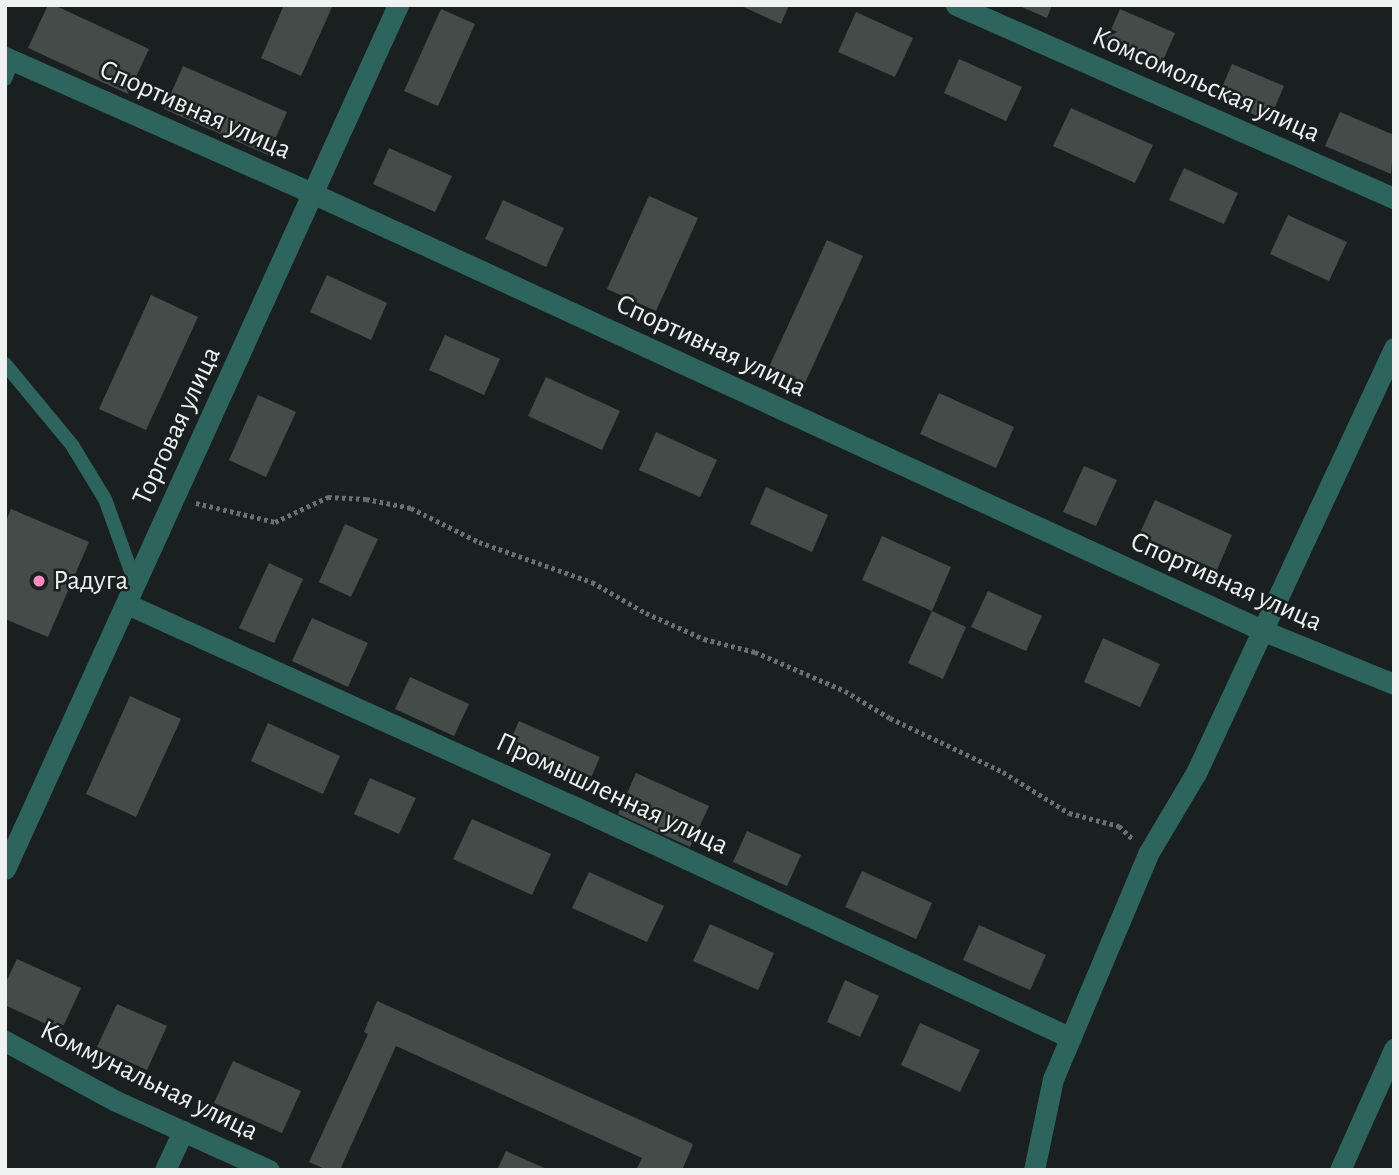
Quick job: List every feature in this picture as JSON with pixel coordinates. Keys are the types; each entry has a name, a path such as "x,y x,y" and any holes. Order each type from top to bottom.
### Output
{"street":[{"name":"Торговая улица","path":"5,869 398,5"},
{"name":"Комсомольская улица","path":"956,5 1394,198"},
{"name":"Спортивная улица","path":"8,65 314,194 1264,631 1394,684"},
{"path":"1034,1170 1053,1079 1149,852 1196,773 1394,348"},
{"name":"Промышленная улица","path":"131,594 573,806 1072,1038"},
{"name":"Коммунальная улица","path":"5,1041 116,1101 269,1170"},
{"path":"1340,1170 1394,1049"},
{"path":"165,1170 183,1131"}],"lane":[{"path":"5,364 72,445 105,499 131,594"}],"path":[{"path":"175,498 275,522 328,498 366,499 411,508 479,542 592,582 646,613 704,639 755,652 845,691 890,718 1003,772 1069,813 1119,826 1149,852"}],"building":[{"path":"48,5 54,5 149,49 128,94 28,48"},
{"path":"284,5 333,5 301,76 261,58"},
{"path":"739,5 789,5 781,24"},
{"path":"1017,5 1052,5 1047,18"},
{"path":"441,9 475,24 438,106 404,91"},
{"path":"1120,9 1175,33 1161,65 1106,41"},
{"path":"856,12 913,38 895,77 838,52"},
{"path":"959,59 1022,87 1006,121 944,93"},
{"path":"1232,64 1284,86 1269,121 1217,99"},
{"path":"183,66 287,112 268,155 164,109"},
{"path":"1071,108 1153,145 1135,183 1053,146"},
{"path":"1340,112 1394,135 1391,174 1325,146"},
{"path":"389,148 452,176 435,212 373,184"},
{"path":"1184,168 1238,193 1224,224 1169,200"},
{"path":"649,196 698,218 656,311 607,289"},
{"path":"503,200 564,228 546,267 485,239"},
{"path":"1288,215 1347,242 1329,281 1270,254"},
{"path":"827,240 863,256 805,383 769,367"},
{"path":"327,275 387,303 371,340 310,312"},
{"path":"151,295 198,317 146,430 99,409"},
{"path":"445,335 500,359 484,395 429,370"},
{"path":"546,377 620,411 602,450 528,416"},
{"path":"939,393 1014,427 996,468 920,434"},
{"path":"258,395 296,412 266,477 229,460"},
{"path":"656,432 717,460 700,497 639,470"},
{"path":"1084,466 1117,480 1096,526 1063,512"},
{"path":"766,487 828,515 812,552 750,524"},
{"path":"1155,500 1232,535 1217,570 1139,535"},
{"name":"Радуга","path":"11,509 89,542 48,637 5,619 5,523"},
{"path":"345,524 378,539 351,597 319,582"},
{"path":"882,536 951,567 932,611 862,580"},
{"path":"269,563 303,579 274,643 239,628"},
{"path":"988,591 1042,616 1026,651 971,627"},
{"path":"932,611 966,627 943,679 908,663"},
{"path":"312,618 368,643 348,687 292,661"},
{"path":"1103,638 1160,664 1140,707 1084,682"},
{"path":"410,677 469,704 454,736 395,709"},
{"path":"130,696 181,719 136,817 86,794"},
{"path":"519,721 600,757 586,789 505,753"},
{"path":"268,723 340,756 323,794 251,761"},
{"path":"636,773 709,806 690,847 618,814"},
{"path":"370,778 416,798 399,834 354,814"},
{"path":"472,819 551,854 532,895 453,859"},
{"path":"747,831 801,855 787,886 733,862"},
{"path":"862,871 932,903 916,939 845,907"},
{"path":"589,872 664,906 647,942 572,908"},
{"path":"710,924 774,953 758,990 693,961"},
{"path":"979,925 1046,955 1030,990 963,960"},
{"path":"17,959 81,988 61,1031 5,1005 5,984"},
{"path":"845,980 879,996 860,1037 827,1022"},
{"path":"377,1001 691,1143 693,1145 682,1170 636,1170 642,1158 396,1046 340,1170 327,1170 309,1162 368,1034 364,1032"},
{"path":"117,1004 167,1026 147,1070 97,1047"},
{"path":"920,1023 980,1050 960,1092 901,1065"},
{"path":"233,1061 301,1091 282,1133 214,1103"},
{"path":"506,1151 549,1170 497,1170"}],"place":[{"name":"Радуга","path":"39,581"}]}
